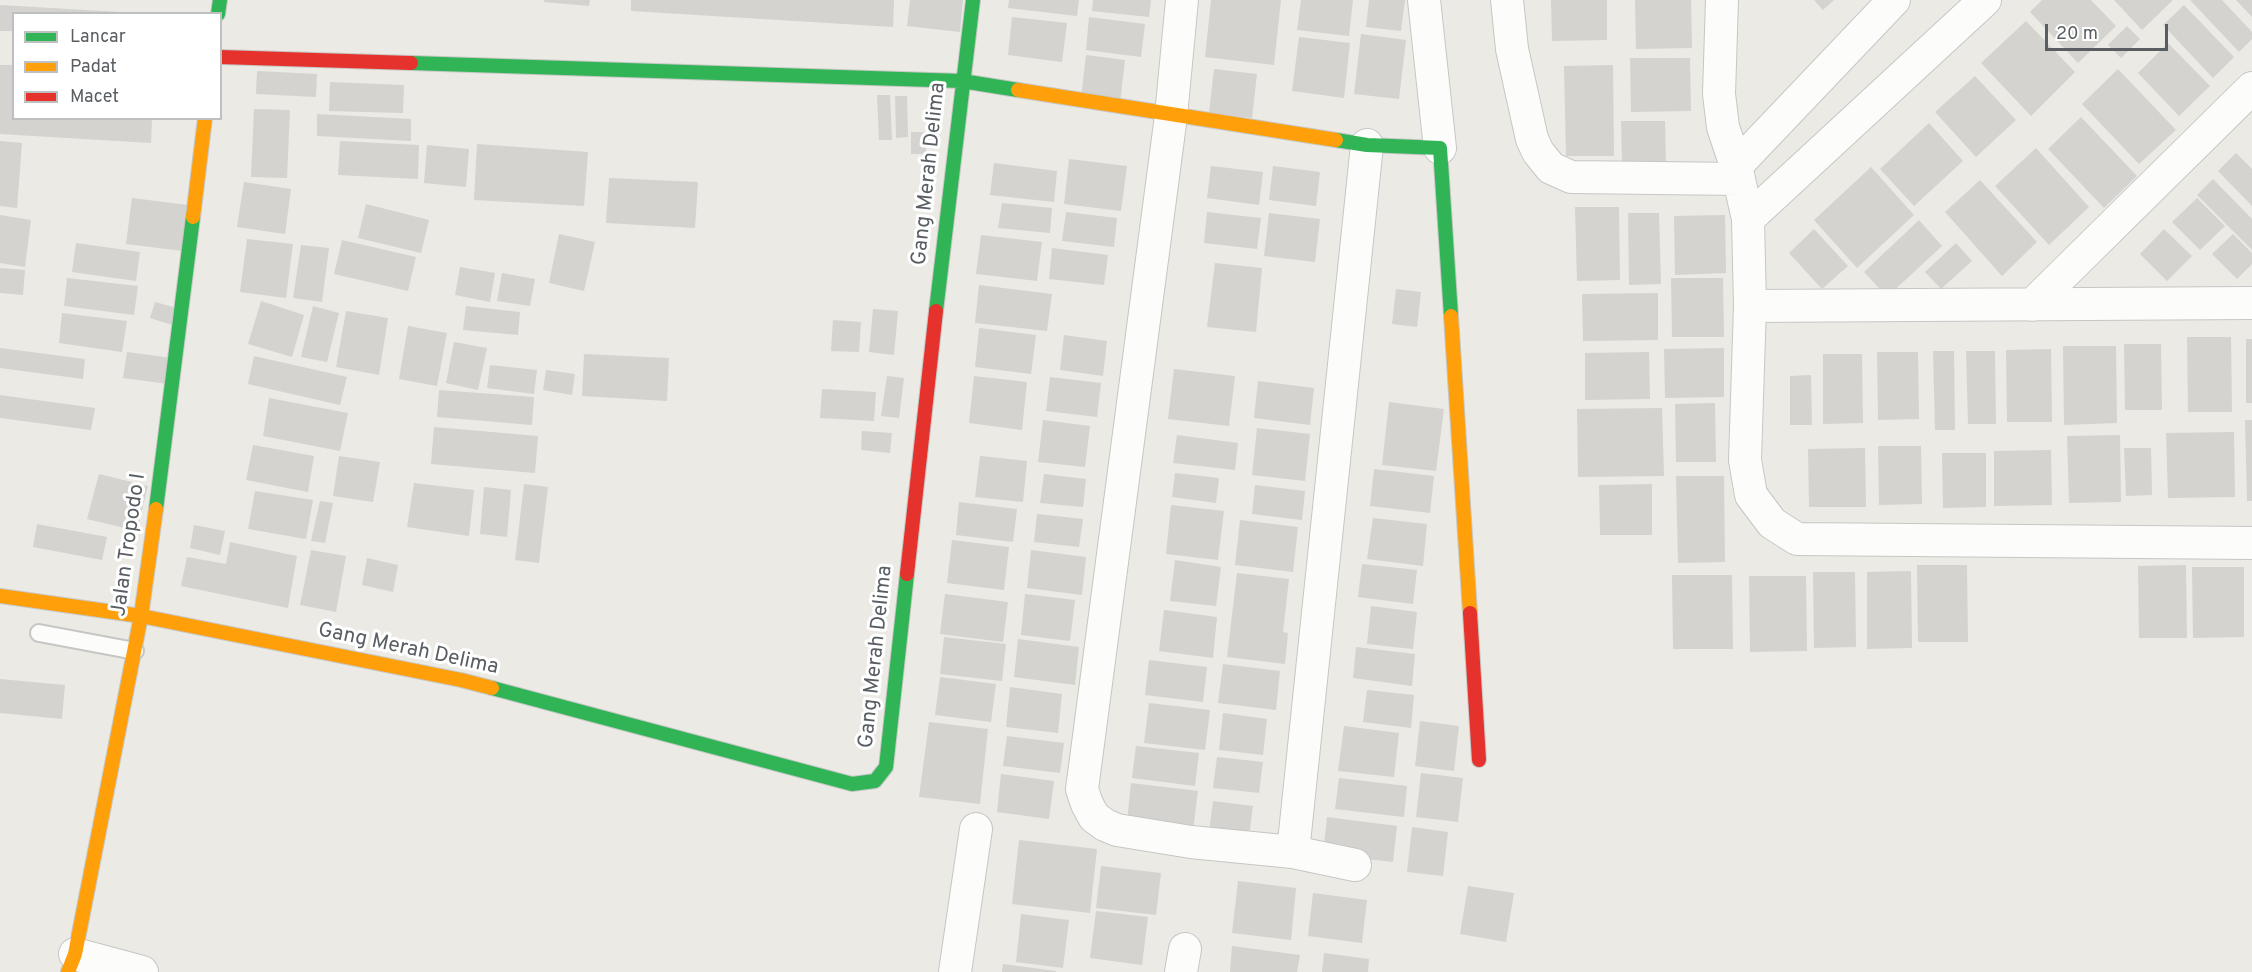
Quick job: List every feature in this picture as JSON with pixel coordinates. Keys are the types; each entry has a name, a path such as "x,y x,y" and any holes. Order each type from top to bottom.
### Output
{"street":[{"name":"Gang Merah Delima","path":"0,596 141,616 461,680 852,784 875,781 886,767 962,81 973,0"},
{"path":"1182,0 1171,116 1082,789 1094,817 1117,830 1191,842 1293,852 1355,865"},
{"path":"1424,0 1440,148 1479,760"},
{"path":"1507,0 1512,49 1532,139 1538,152 1551,168 1571,177 1737,172 1893,0"},
{"path":"1722,0 1719,94 1723,127 1748,219 1750,306 1745,460 1751,495 1772,523 1797,540 2252,543"},
{"path":"1748,219 1985,0"},
{"path":"222,57 962,81 1171,116 1367,145 1440,148"},
{"path":"2032,304 2252,88"},
{"name":"Jalan Tropodo I","path":"72,963 141,616 173,387 205,120"},
{"path":"1293,852 1367,145"},
{"path":"1750,306 2252,303"},
{"path":"955,972 976,829"},
{"path":"72,963 142,972"}],"lane":[{"path":"39,633 135,651"}],"building":[{"path":"544,0 590,0 589,6 544,2"},
{"path":"631,0 894,0 893,27 631,11"},
{"path":"910,0 963,0 960,32 907,26"},
{"path":"1009,0 1079,0 1077,16 1008,8"},
{"path":"1093,0 1151,0 1149,17 1092,11"},
{"path":"1211,0 1281,0 1274,65 1205,57"},
{"path":"1301,0 1353,0 1349,36 1297,30"},
{"path":"1369,0 1405,0 1401,31 1366,27"},
{"path":"1551,0 1607,0 1607,40 1552,41"},
{"path":"1635,0 1691,0 1692,48 1636,49"},
{"path":"1814,0 1834,0 1823,10"},
{"path":"2042,0 2091,0 2116,26 2078,63 2030,12"},
{"path":"2114,0 2173,0 2142,30"},
{"path":"2190,0 2222,0 2252,32 2252,39 2239,52"},
{"path":"2236,0 2252,0 2252,17"},
{"path":"0,5 120,12 12,12 12,31 0,31"},
{"path":"2184,5 2234,57 2213,78 2163,25"},
{"path":"1012,17 1067,23 1062,62 1008,55"},
{"path":"1089,17 1145,24 1141,57 1086,50"},
{"path":"2026,21 2075,72 2031,116 1981,63"},
{"path":"2127,26 2140,39 2121,58 2108,45"},
{"path":"1361,34 1406,40 1399,99 1354,94"},
{"path":"1299,37 1350,43 1344,98 1292,91"},
{"path":"2168,43 2210,86 2179,116 2138,73"},
{"path":"1086,55 1125,60 1120,103 1081,98"},
{"path":"1630,58 1690,58 1691,111 1631,112"},
{"path":"0,65 12,65 12,120 152,120 151,143 0,134"},
{"path":"1613,65 1614,156 1566,156 1564,66"},
{"path":"1214,69 1257,74 1252,118 1209,113"},
{"path":"2118,69 2176,130 2139,164 2082,104"},
{"path":"257,71 317,74 316,97 256,94"},
{"path":"1975,76 2016,120 1976,157 1935,112"},
{"path":"330,82 404,85 403,113 329,111"},
{"path":"877,95 890,95 892,140 879,140"},
{"path":"895,96 907,96 908,137 896,138"},
{"path":"254,109 290,110 287,178 251,177"},
{"path":"317,114 411,119 411,141 317,136"},
{"path":"2081,117 2137,176 2104,208 2048,149"},
{"path":"1621,121 1665,121 1666,164 1622,165"},
{"path":"1929,123 1963,161 1914,206 1880,169"},
{"path":"911,132 927,132 926,154 911,154"},
{"path":"0,141 22,143 17,208 0,206"},
{"path":"340,141 419,145 418,179 338,175"},
{"path":"477,144 588,152 584,206 474,200"},
{"path":"427,145 469,149 466,187 424,183"},
{"path":"2036,148 2089,207 2049,245 1995,186"},
{"path":"2236,153 2252,169 2252,206 2218,171"},
{"path":"1069,159 1127,166 1121,211 1064,204"},
{"path":"994,163 1057,171 1054,202 990,195"},
{"path":"1211,166 1263,172 1259,205 1207,198"},
{"path":"1273,166 1320,172 1316,206 1269,200"},
{"path":"1871,167 1914,215 1857,268 1814,220"},
{"path":"609,178 698,182 695,228 606,223"},
{"path":"2213,179 2252,219 2252,250 2197,195"},
{"path":"1980,180 2037,242 2002,276 1945,212"},
{"path":"244,182 291,189 285,234 237,227"},
{"path":"132,198 188,205 183,251 126,244"},
{"path":"2197,198 2225,226 2200,250 2172,222"},
{"path":"1002,203 1052,208 1050,233 998,228"},
{"path":"366,204 429,220 421,253 358,238"},
{"path":"1575,207 1619,207 1620,280 1577,281"},
{"path":"1066,212 1117,218 1114,247 1062,241"},
{"path":"1207,212 1261,218 1257,249 1204,243"},
{"path":"1269,213 1320,219 1315,262 1264,256"},
{"path":"1628,213 1659,213 1661,284 1629,285"},
{"path":"0,215 31,220 25,267 0,263"},
{"path":"1725,215 1726,273 1675,275 1674,216"},
{"path":"1919,220 1942,246 1887,297 1864,272"},
{"path":"1814,229 1848,266 1822,289 1789,253"},
{"path":"2164,229 2192,256 2167,281 2140,254"},
{"path":"559,234 595,242 584,291 549,283"},
{"path":"2233,234 2252,253 2252,264 2237,279 2212,254"},
{"path":"981,235 1042,242 1037,281 976,274"},
{"path":"247,239 293,244 286,298 240,292"},
{"path":"342,240 416,257 408,291 334,274"},
{"path":"76,243 140,252 136,281 72,272"},
{"path":"1956,243 1972,261 1941,289 1925,272"},
{"path":"301,245 329,248 322,302 293,298"},
{"path":"1052,248 1108,255 1104,285 1049,279"},
{"path":"1215,263 1262,268 1256,332 1207,327"},
{"path":"460,267 495,273 490,302 455,295"},
{"path":"0,268 25,270 23,295 0,293"},
{"path":"502,273 535,279 530,306 497,301"},
{"path":"67,278 138,286 134,315 64,306"},
{"path":"1671,278 1723,278 1724,337 1672,337"},
{"path":"979,285 1052,294 1047,331 975,323"},
{"path":"1396,289 1421,292 1417,327 1392,324"},
{"path":"1658,293 1658,340 1583,341 1582,294"},
{"path":"261,301 304,315 292,357 248,344"},
{"path":"155,302 177,308 172,325 150,318"},
{"path":"313,306 339,313 327,362 301,357"},
{"path":"466,306 520,312 518,335 463,330"},
{"path":"873,309 898,311 894,355 869,352"},
{"path":"346,311 388,318 379,375 336,367"},
{"path":"62,313 127,321 122,352 59,343"},
{"path":"833,320 861,322 859,352 831,351"},
{"path":"408,326 447,333 437,386 399,379"},
{"path":"979,328 1036,335 1031,374 975,367"},
{"path":"1064,335 1107,341 1103,376 1060,370"},
{"path":"2187,337 2231,337 2232,412 2188,412"},
{"path":"2246,339 2252,339 2252,403 2246,403"},
{"path":"454,342 487,348 478,390 446,383"},
{"path":"2124,344 2161,344 2162,410 2125,410"},
{"path":"2063,346 2116,346 2117,423 2064,425"},
{"path":"0,348 85,359 83,379 0,368"},
{"path":"1724,348 1724,397 1665,398 1664,349"},
{"path":"2051,349 2052,422 2007,422 2006,350"},
{"path":"1933,351 1954,351 1955,430 1935,430"},
{"path":"1966,351 1995,351 1996,424 1968,424"},
{"path":"127,352 172,358 168,384 123,378"},
{"path":"1649,352 1650,399 1585,400 1585,353"},
{"path":"1877,352 1918,352 1919,419 1878,420"},
{"path":"584,354 669,358 667,401 582,396"},
{"path":"1823,354 1862,354 1863,423 1823,424"},
{"path":"254,356 347,377 340,405 248,384"},
{"path":"490,365 537,370 534,394 487,388"},
{"path":"1174,369 1235,376 1229,426 1168,419"},
{"path":"546,370 575,374 572,395 543,390"},
{"path":"1811,375 1812,425 1790,425 1790,376"},
{"path":"887,376 904,378 899,418 881,416"},
{"path":"974,376 1027,382 1022,430 969,423"},
{"path":"1050,377 1101,383 1097,417 1046,411"},
{"path":"1258,381 1314,388 1310,425 1254,418"},
{"path":"822,389 876,392 874,421 820,418"},
{"path":"439,390 534,397 532,425 437,417"},
{"path":"0,395 95,408 91,430 0,418"},
{"path":"269,398 348,413 340,451 263,436"},
{"path":"1389,402 1444,409 1436,471 1382,465"},
{"path":"1715,403 1716,462 1676,462 1675,404"},
{"path":"1662,408 1664,476 1578,477 1577,409"},
{"path":"1043,420 1090,426 1085,467 1038,462"},
{"path":"2245,420 2252,420 2252,501 2247,501"},
{"path":"434,427 538,436 535,473 431,464"},
{"path":"1257,428 1310,434 1305,481 1252,475"},
{"path":"862,431 892,433 890,453 861,450"},
{"path":"2234,432 2235,497 2168,498 2166,433"},
{"path":"1177,435 1238,443 1235,470 1173,463"},
{"path":"2120,435 2121,502 2069,503 2067,436"},
{"path":"253,445 314,456 308,492 246,480"},
{"path":"1878,446 1921,446 1922,504 1879,505"},
{"path":"1865,448 1866,507 1809,507 1808,449"},
{"path":"2124,448 2151,448 2152,495 2126,496"},
{"path":"2051,450 2052,505 1994,506 1994,451"},
{"path":"1942,453 1986,453 1986,507 1943,508"},
{"path":"339,456 380,462 373,502 333,496"},
{"path":"980,456 1027,461 1023,502 975,497"},
{"path":"1374,469 1434,476 1430,513 1370,506"},
{"path":"1175,473 1219,478 1216,503 1172,497"},
{"path":"99,474 148,486 137,531 87,519"},
{"path":"1044,474 1086,479 1083,507 1040,503"},
{"path":"1676,476 1724,476 1725,562 1678,563"},
{"path":"414,483 474,490 469,536 407,527"},
{"path":"524,484 548,487 539,563 515,560"},
{"path":"1652,484 1652,535 1600,535 1599,485"},
{"path":"1255,485 1305,491 1302,520 1252,514"},
{"path":"484,487 511,490 507,537 480,534"},
{"path":"255,491 313,500 306,539 248,529"},
{"path":"320,501 333,503 325,543 311,541"},
{"path":"959,502 1017,509 1013,542 956,535"},
{"path":"1171,505 1224,511 1218,560 1166,554"},
{"path":"1037,514 1083,519 1079,547 1034,542"},
{"path":"1373,518 1427,524 1423,566 1367,559"},
{"path":"1240,520 1298,527 1293,572 1235,565"},
{"path":"37,524 107,537 102,560 33,547"},
{"path":"194,525 225,531 220,555 190,548"},
{"path":"952,540 1009,547 1004,590 947,583"},
{"path":"230,542 297,556 288,608 181,586 187,557 226,564"},
{"path":"311,550 346,556 336,612 300,605"},
{"path":"1031,550 1086,557 1082,595 1027,588"},
{"path":"367,558 398,565 393,592 362,585"},
{"path":"1175,560 1221,567 1216,606 1170,601"},
{"path":"1362,564 1417,570 1413,604 1358,597"},
{"path":"1917,565 1967,565 1968,642 1918,642"},
{"path":"2186,565 2187,638 2139,638 2138,566"},
{"path":"2192,567 2244,567 2244,637 2193,638"},
{"path":"1911,571 1912,648 1867,649 1867,572"},
{"path":"1813,572 1855,572 1856,647 1814,648"},
{"path":"1237,573 1289,579 1283,632 1288,633 1285,664 1227,657"},
{"path":"1672,575 1732,575 1733,649 1673,649"},
{"path":"1749,576 1806,576 1807,651 1750,652"},
{"path":"945,594 1008,602 1003,642 940,634"},
{"path":"1025,594 1075,600 1070,641 1021,635"},
{"path":"1371,606 1417,612 1413,649 1367,644"},
{"path":"1164,610 1217,617 1213,658 1159,651"},
{"path":"944,637 1006,644 1002,681 940,674"},
{"path":"1018,639 1079,647 1075,685 1014,677"},
{"path":"1356,647 1415,654 1412,686 1353,678"},
{"path":"1149,660 1207,667 1203,702 1145,695"},
{"path":"1223,664 1280,671 1276,710 1218,703"},
{"path":"940,677 996,684 991,722 935,715"},
{"path":"0,679 65,685 62,719 0,713"},
{"path":"1010,687 1062,694 1058,733 1006,727"},
{"path":"1367,690 1414,695 1411,728 1363,722"},
{"path":"1149,703 1210,710 1205,750 1144,743"},
{"path":"1223,713 1267,719 1263,755 1219,750"},
{"path":"1420,721 1459,726 1454,771 1415,766"},
{"path":"929,722 988,729 980,804 919,797"},
{"path":"1344,726 1399,733 1394,777 1338,771"},
{"path":"1007,736 1064,743 1060,773 1003,766"},
{"path":"1136,746 1199,753 1195,786 1132,778"},
{"path":"1217,757 1263,762 1259,793 1213,788"},
{"path":"1421,773 1463,778 1458,822 1416,817"},
{"path":"1001,774 1054,781 1049,819 997,812"},
{"path":"1339,778 1407,786 1404,817 1335,809"},
{"path":"1131,783 1198,791 1193,830 1127,822"},
{"path":"1213,801 1253,806 1249,837 1209,832"},
{"path":"1327,817 1397,826 1393,862 1323,854"},
{"path":"1412,827 1448,832 1443,876 1407,872"},
{"path":"1019,840 1097,849 1090,913 1012,904"},
{"path":"1101,866 1161,873 1156,915 1096,908"},
{"path":"1238,881 1296,888 1291,940 1232,933"},
{"path":"1468,886 1514,893 1506,942 1460,934"},
{"path":"1313,893 1367,900 1362,943 1308,936"},
{"path":"1096,911 1148,917 1142,965 1090,958"},
{"path":"1021,914 1069,920 1063,968 1016,962"},
{"path":"1232,946 1300,955 1297,972 1230,972"},
{"path":"1324,953 1369,959 1368,972 1322,972"},
{"path":"1003,964 1056,971 1056,972 1002,972"}],"traffic: fast":[{"path":"218,12 220,0"},
{"path":"936,311 973,0"},
{"path":"411,63 962,81 1018,90"},
{"path":"1336,140 1367,145 1440,148 1451,316"},
{"path":"156,509 193,217"},
{"path":"492,688 852,784 875,781 886,767 907,574"}],"traffic: slow":[{"path":"1018,90 1336,140"},
{"path":"193,217 205,120"},
{"path":"1451,316 1470,613"},
{"path":"68,972 75,954 141,616 156,509"},
{"path":"0,596 141,616 492,688"}],"traffic: jam":[{"path":"222,57 411,63"},
{"path":"907,574 936,311"},
{"path":"1470,613 1479,760"}]}
